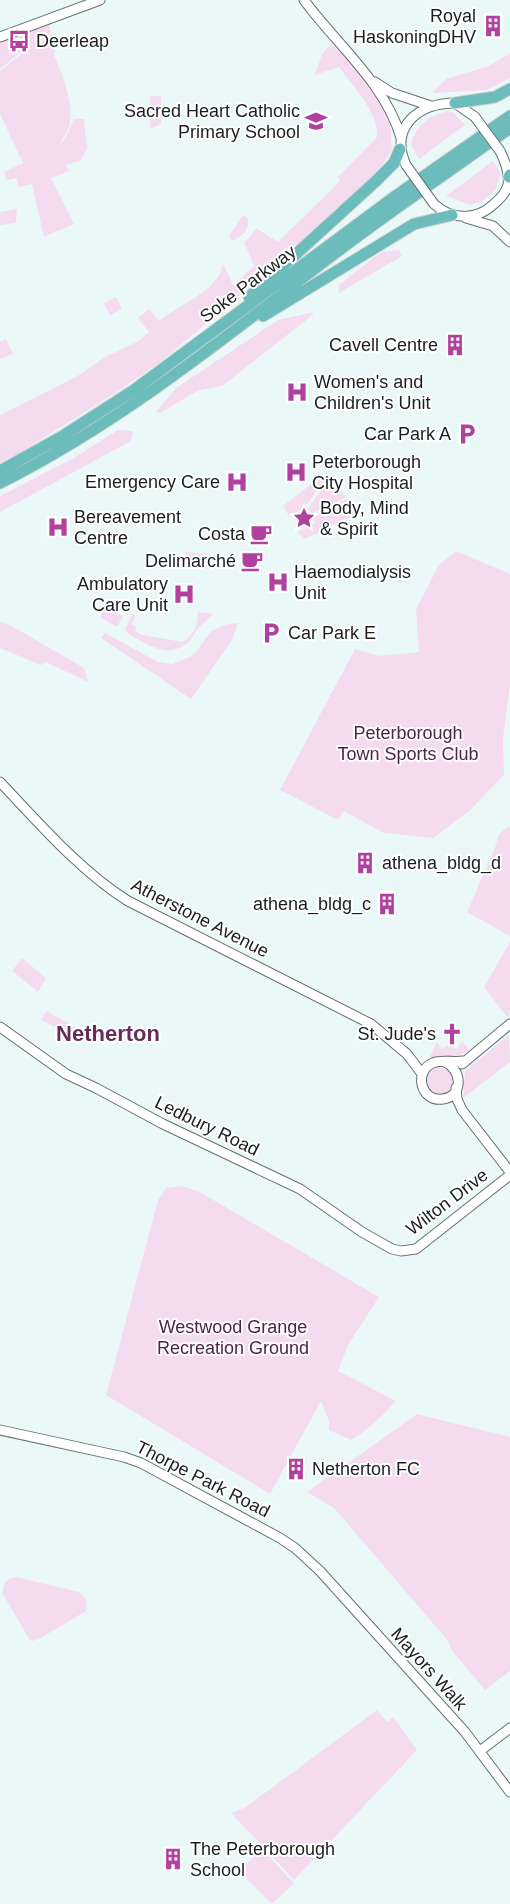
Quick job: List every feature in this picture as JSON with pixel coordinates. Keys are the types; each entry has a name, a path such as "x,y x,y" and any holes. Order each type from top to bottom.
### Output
{"highway":[{"path":"455,103 495,97 510,89"},
{"name":"Soke Parkway","path":"0,482 44,459 158,386 205,345 397,195 510,116"},
{"name":"Soke Parkway","path":"0,471 61,437 205,345 510,128"},
{"path":"205,345 394,163 401,144"},
{"path":"205,345 414,224 452,216"}],"street":[{"path":"0,37 100,0"},
{"path":"304,0 369,77 395,119 406,165 434,204 452,216 493,226 510,242"},
{"path":"369,77 392,93 431,106 455,103 475,117 500,151 505,160 509,183 501,197 491,207 476,215 464,218"},
{"path":"401,144 411,119 431,106"},
{"name":"Atherstone Avenue","path":"0,782 88,872 116,893 359,1018 380,1031 406,1054 422,1074"},
{"path":"444,1099 450,1096 456,1088 458,1074 464,1061 510,1024"},
{"name":"Ledbury Road","path":"0,1028 66,1074 163,1124 300,1189 362,1232 392,1249 401,1251"},
{"name":"Atherstone Avenue","path":"406,1054 422,1062 432,1063"},
{"path":"462,1110 444,1099 433,1098 424,1091 421,1080 422,1074 432,1063 464,1061"},
{"path":"445,1062 454,1068 458,1074"},
{"path":"456,1088 457,1099 462,1110 510,1173"},
{"name":"Wilton Drive","path":"401,1251 416,1249 510,1173"},
{"name":"Thorpe Park Road","path":"0,1430 124,1457 141,1463 280,1538 295,1548 320,1571"},
{"name":"Mayors Walk","path":"320,1571 465,1732 510,1792"},
{"path":"480,1751 510,1728"}],"green space":[{"path":"49,24 55,53 53,53 63,78 71,115 66,133 60,143 62,143 68,133 74,119 84,119 87,148 81,160 66,165 69,171 51,178 74,224 44,237 32,184 18,187 17,178 7,180 4,172 23,163 0,114 0,71 21,54 32,53 20,53 0,69 0,42"},
{"path":"331,44 345,56 364,78 379,98 390,121 392,150 378,171 239,296 159,363 112,395 0,463 0,415 79,375 105,357 137,342 149,332 138,318 149,309 159,321 206,290 214,283 222,266 224,265 233,285 254,266 244,242 256,228 278,242 340,181 338,177 377,137 377,128 370,110 339,67 315,75 322,54"},
{"path":"510,53 510,78 487,90 432,93 446,79 489,66"},
{"path":"150,96 161,96 161,124 150,129"},
{"path":"448,111 454,113 465,125 419,159 411,145 416,132 424,122"},
{"path":"493,161 501,174 495,190 483,201 470,205 446,196"},
{"path":"17,209 16,223 0,225 0,212"},
{"path":"243,215 248,218 248,226 242,235 232,241 229,236"},
{"path":"399,250 402,256 339,293 339,285 374,257 383,252"},
{"path":"116,297 122,308 110,316 104,303"},
{"path":"309,313 314,314 222,386 199,390 160,413 156,412 176,388 278,320"},
{"path":"6,339 13,354 0,359 0,342"},
{"path":"118,430 133,431 131,441 0,512 0,496 72,459"},
{"path":"327,472 329,475 304,508 289,516 283,506"},
{"path":"330,477 346,497 311,514 308,508"},
{"path":"347,499 359,514 305,539 297,532 316,523 312,517"},
{"name":"Peterborough Town Sports Club","path":"456,551 510,574 510,685 503,738 504,775 468,812 433,838 384,833 344,811 338,820 280,790 355,649 380,656 419,652 416,609 439,565"},
{"path":"186,552 212,555 211,569 184,566"},
{"path":"107,602 109,603 107,609 123,616 117,627 101,618"},
{"path":"198,612 214,614 199,627 187,643 180,648 172,650 164,650 148,645 126,632 125,629 132,614 136,617 132,624 137,627 135,631 142,635 183,642 195,629"},
{"path":"0,622 10,625 84,668 88,682 46,662 41,665 0,648"},
{"path":"238,623 232,640 191,699 101,638 105,633 158,662 172,664 190,657 197,651 211,631 228,624"},
{"path":"508,827 510,828 510,936 467,912 495,848 499,834"},
{"path":"510,942 510,1014 507,1017 484,987"},
{"path":"22,958 46,978 38,992 12,971"},
{"path":"46,1011 76,1027 71,1036 41,1020"},
{"path":"509,1035 510,1062 463,1098 465,1071"},
{"path":"462,1041 469,1050 456,1058 430,1057 437,1042 442,1049 447,1045 457,1049"},
{"path":"440,1068 450,1072 454,1082 450,1092 440,1096 430,1092 426,1082 430,1072"},
{"name":"Westwood Grange Recreation Ground","path":"181,1186 198,1191 379,1297 348,1345 338,1371 396,1401 364,1432 351,1440 329,1430 329,1421 321,1401 270,1494 106,1395 158,1200 166,1188"},
{"path":"417,1414 510,1437 510,1671 485,1690 452,1651 449,1642 335,1509 307,1492"},
{"path":"16,1577 79,1592 87,1600 86,1611 39,1639 32,1641 29,1639 3,1594 5,1582"},
{"path":"377,1710 387,1722 393,1717 417,1750 294,1880 231,1813 246,1807"},
{"path":"262,1849 294,1883 272,1904 239,1871"}],"place":[{"name":"Royal HaskoningDHV","path":"493,26"},
{"name":"Deerleap","path":"19,41"},
{"name":"Sacred Heart Catholic Primary School","path":"316,121"},
{"name":"Cavell Centre","path":"455,345"},
{"name":"Women's and Children's Unit","path":"297,392"},
{"name":"Car Park A","path":"467,434"},
{"name":"Peterborough City Hospital","path":"296,472"},
{"name":"Emergency Care","path":"237,482"},
{"name":"Body, Mind & Spirit","path":"304,518"},
{"name":"Bereavement Centre","path":"58,527"},
{"name":"Costa","path":"261,534"},
{"name":"Delimarché","path":"252,561"},
{"name":"Haemodialysis Unit","path":"278,582"},
{"name":"Ambulatory Care Unit","path":"184,594"},
{"name":"Car Park E","path":"271,633"},
{"name":"athena_bldg_d","path":"365,863"},
{"name":"athena_bldg_c","path":"387,904"},
{"name":"St. Jude's","path":"452,1034"},
{"name":"Netherton FC","path":"296,1469"},
{"name":"The Peterborough School","path":"173,1859"}],"district":[{"name":"Netherton","path":"108,1033"}]}
